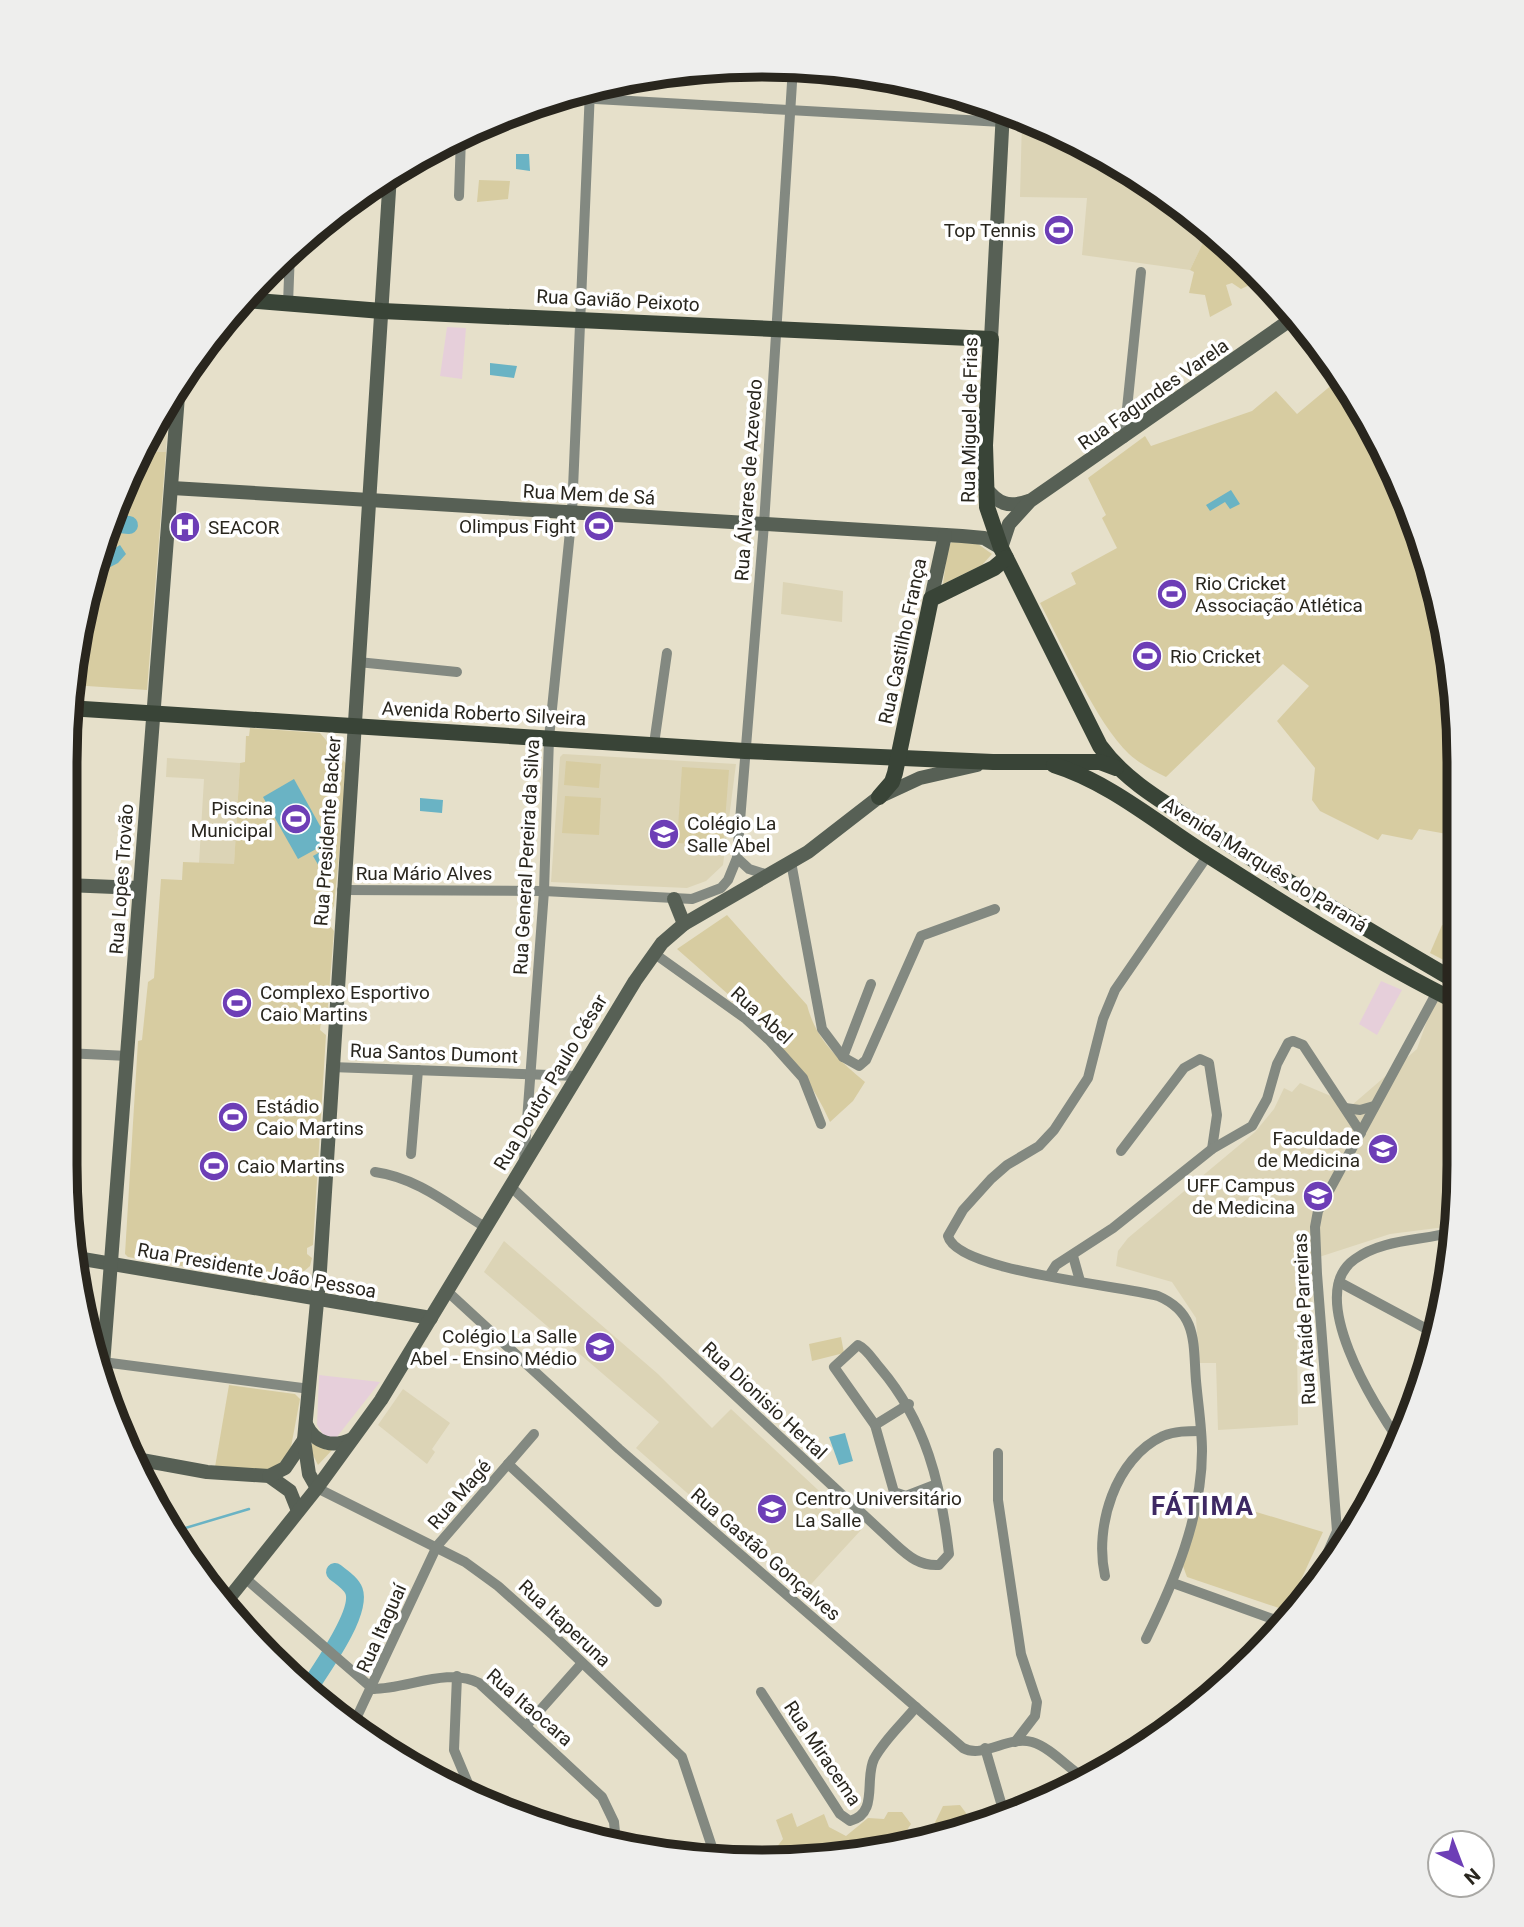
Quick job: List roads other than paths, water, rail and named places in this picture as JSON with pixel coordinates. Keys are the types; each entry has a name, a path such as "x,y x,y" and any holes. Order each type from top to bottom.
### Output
{"main road":[{"name":"Rua Miguel de Frias","path":"1002,121 985,487 987,507 1004,553 1100,746"},
{"name":"Rua Presidente Backer","path":"317,1488 309,1474 304,1440 317,1300 389,187"},
{"name":"Rua Gavião Peixoto","path":"256,301 382,311 991,340"},
{"name":"Rua Fagundes Varela","path":"1004,553 1009,524 1030,501 1124,439 1287,322"},
{"name":"Rua Lopes Trovão","path":"104,1354 178,405"},
{"path":"985,487 996,500 1006,505 1030,501"},
{"name":"Rua Mem de Sá","path":"172,488 984,538 1004,553"},
{"name":"Rua Castilho França","path":"879,797 892,782 945,535"},
{"path":"931,599 994,568 1004,553"},
{"name":"Avenida Roberto Silveira","path":"79,709 745,751 993,762"},
{"name":"Avenida Marquês do Paraná","path":"1100,746 1118,769 1250,858 1447,976"},
{"name":"Rua Doutor Paulo César","path":"229,1595 317,1488 387,1391 577,1076 665,939 684,924 792,862 879,797 937,773 993,762 1100,762 1118,769"},
{"name":"Avenida Marquês do Paraná","path":"1048,763 1069,770 1110,791 1208,855 1447,997"},
{"path":"77,885 139,888"},
{"path":"674,899 684,924"},
{"path":"1424,962 1447,973"},
{"name":"Rua Presidente João Pessoa","path":"84,1259 431,1318"},
{"path":"306,1424 312,1435 322,1442 335,1445 352,1439"},
{"path":"145,1462 207,1472 269,1476 285,1468 304,1440"},
{"path":"269,1476 290,1491 298,1511"}],"street":[{"name":"Rua Álvares de Azevedo","path":"737,858 764,524 792,78"},
{"path":"606,95 790,108 991,117"},
{"name":"Rua General Pereira da Silva","path":"524,1165 544,891 549,738 572,512 582,320 589,99"},
{"path":"459,196 461,147"},
{"path":"288,304 289,267"},
{"path":"1124,439 1141,272"},
{"path":"654,744 667,653"},
{"path":"358,662 457,671"},
{"path":"1146,1639 1173,1583 1198,1489 1200,1430 1194,1342 1184,1314 1177,1306 1158,1296 1049,1276 963,1254 950,1243 948,1236 963,1210 991,1179 1007,1165 1039,1146 1054,1130 1088,1078 1102,1019 1115,990 1208,855"},
{"path":"737,858 750,869 768,875"},
{"name":"Rua Mário Alves","path":"342,890 544,891 674,899 700,898 721,888 728,880 737,858"},
{"path":"792,862 822,1029 843,1057 859,1066 866,1060 922,936 995,909"},
{"name":"Rua Abel","path":"655,954 746,1019 769,1040 803,1078 821,1124"},
{"path":"843,1057 871,984"},
{"name":"Rua Ataíde Parreiras","path":"1328,1551 1337,1531 1315,1227 1327,1194 1437,992"},
{"path":"1049,1276 1056,1265 1113,1228 1212,1149 1252,1126 1267,1099 1283,1049 1293,1041 1303,1045 1361,1133"},
{"path":"77,1054 128,1056"},
{"path":"1121,1151 1184,1068 1200,1059 1209,1063 1217,1115 1212,1149"},
{"name":"Rua Santos Dumont","path":"331,1067 577,1076"},
{"path":"411,1154 418,1070"},
{"path":"1345,1108 1360,1110 1374,1106"},
{"path":"375,1172 396,1175 417,1183 485,1227"},
{"name":"Rua Dionisio Hertal","path":"511,1187 895,1544 911,1558 928,1565 939,1565 949,1554 937,1483 919,1425 909,1404 862,1346 858,1345 834,1367 875,1425 897,1496 906,1496 937,1483"},
{"path":"1393,1431 1370,1398 1351,1357 1340,1314 1339,1282 1345,1267 1367,1252 1398,1242 1443,1234"},
{"path":"1073,1256 1080,1281"},
{"path":"1339,1282 1427,1329"},
{"name":"Rua Gastão Gonçalves","path":"447,1292 619,1449 963,1748 977,1752 1015,1742 1036,1744 1077,1773"},
{"path":"106,1362 310,1389"},
{"path":"875,1425 909,1404"},
{"path":"1105,1576 1105,1527 1115,1487 1127,1465 1161,1437 1200,1430"},
{"name":"Rua Magé","path":"437,1546 534,1434"},
{"path":"998,1453 998,1500 1021,1654 1037,1702 1035,1716 1015,1742"},
{"path":"508,1464 657,1602"},
{"name":"Rua Itaperuna","path":"317,1488 437,1546 498,1586 682,1757 712,1848"},
{"name":"Rua Itaguaí","path":"357,1717 373,1689 437,1546"},
{"path":"245,1577 373,1689"},
{"path":"1173,1583 1274,1620"},
{"path":"526,1726 582,1663"},
{"path":"457,1676 454,1750 468,1783"},
{"name":"Rua Itaocara","path":"373,1689 404,1687 457,1676 479,1684 602,1797 612,1815 614,1834"},
{"name":"Rua Miracema","path":"761,1692 840,1814 850,1821 862,1815 868,1806 869,1774 876,1757 916,1707"},
{"path":"985,1748 1002,1806"}],"water":[{"path":"516,154 529,154 530,171 516,169"},
{"path":"490,363 517,366 514,378 490,375"},
{"path":"1231,490 1240,504 1230,509 1225,502 1210,511 1206,505"},
{"path":"120,545 126,554 118,563 105,570 110,551"},
{"name":"Piscina Municipal","path":"294,779 329,842 298,859 263,797"},
{"path":"420,798 443,800 442,813 420,811"},
{"path":"329,847 336,859 320,868 313,856"},
{"path":"845,1433 853,1461 839,1465 829,1437"}],"waterway":[{"path":"120,524 129,525"},
{"path":"182,1529 249,1509"},
{"path":"313,1682 339,1641 355,1601 353,1588 335,1572"}],"place":[{"name":"Top Tennis","path":"1059,230"},
{"name":"Olimpus Fight","path":"599,526"},
{"name":"SEACOR","path":"185,527"},
{"name":"Rio Cricket Associação Atlética","path":"1172,594"},
{"name":"Rio Cricket","path":"1147,656"},
{"name":"Piscina Municipal","path":"296,819"},
{"name":"Colégio La Salle Abel","path":"664,834"},
{"name":"Complexo Esportivo Caio Martins","path":"237,1003"},
{"name":"Estádio Caio Martins","path":"233,1117"},
{"name":"Faculdade de Medicina","path":"1383,1149"},
{"name":"Caio Martins","path":"214,1166"},
{"name":"UFF Campus de Medicina","path":"1318,1196"},
{"name":"Colégio La Salle Abel - Ensino Médio","path":"600,1347"},
{"name":"Centro Universitário La Salle","path":"772,1509"}],"district":[{"name":"FÁTIMA","path":"1203,1506"}]}
